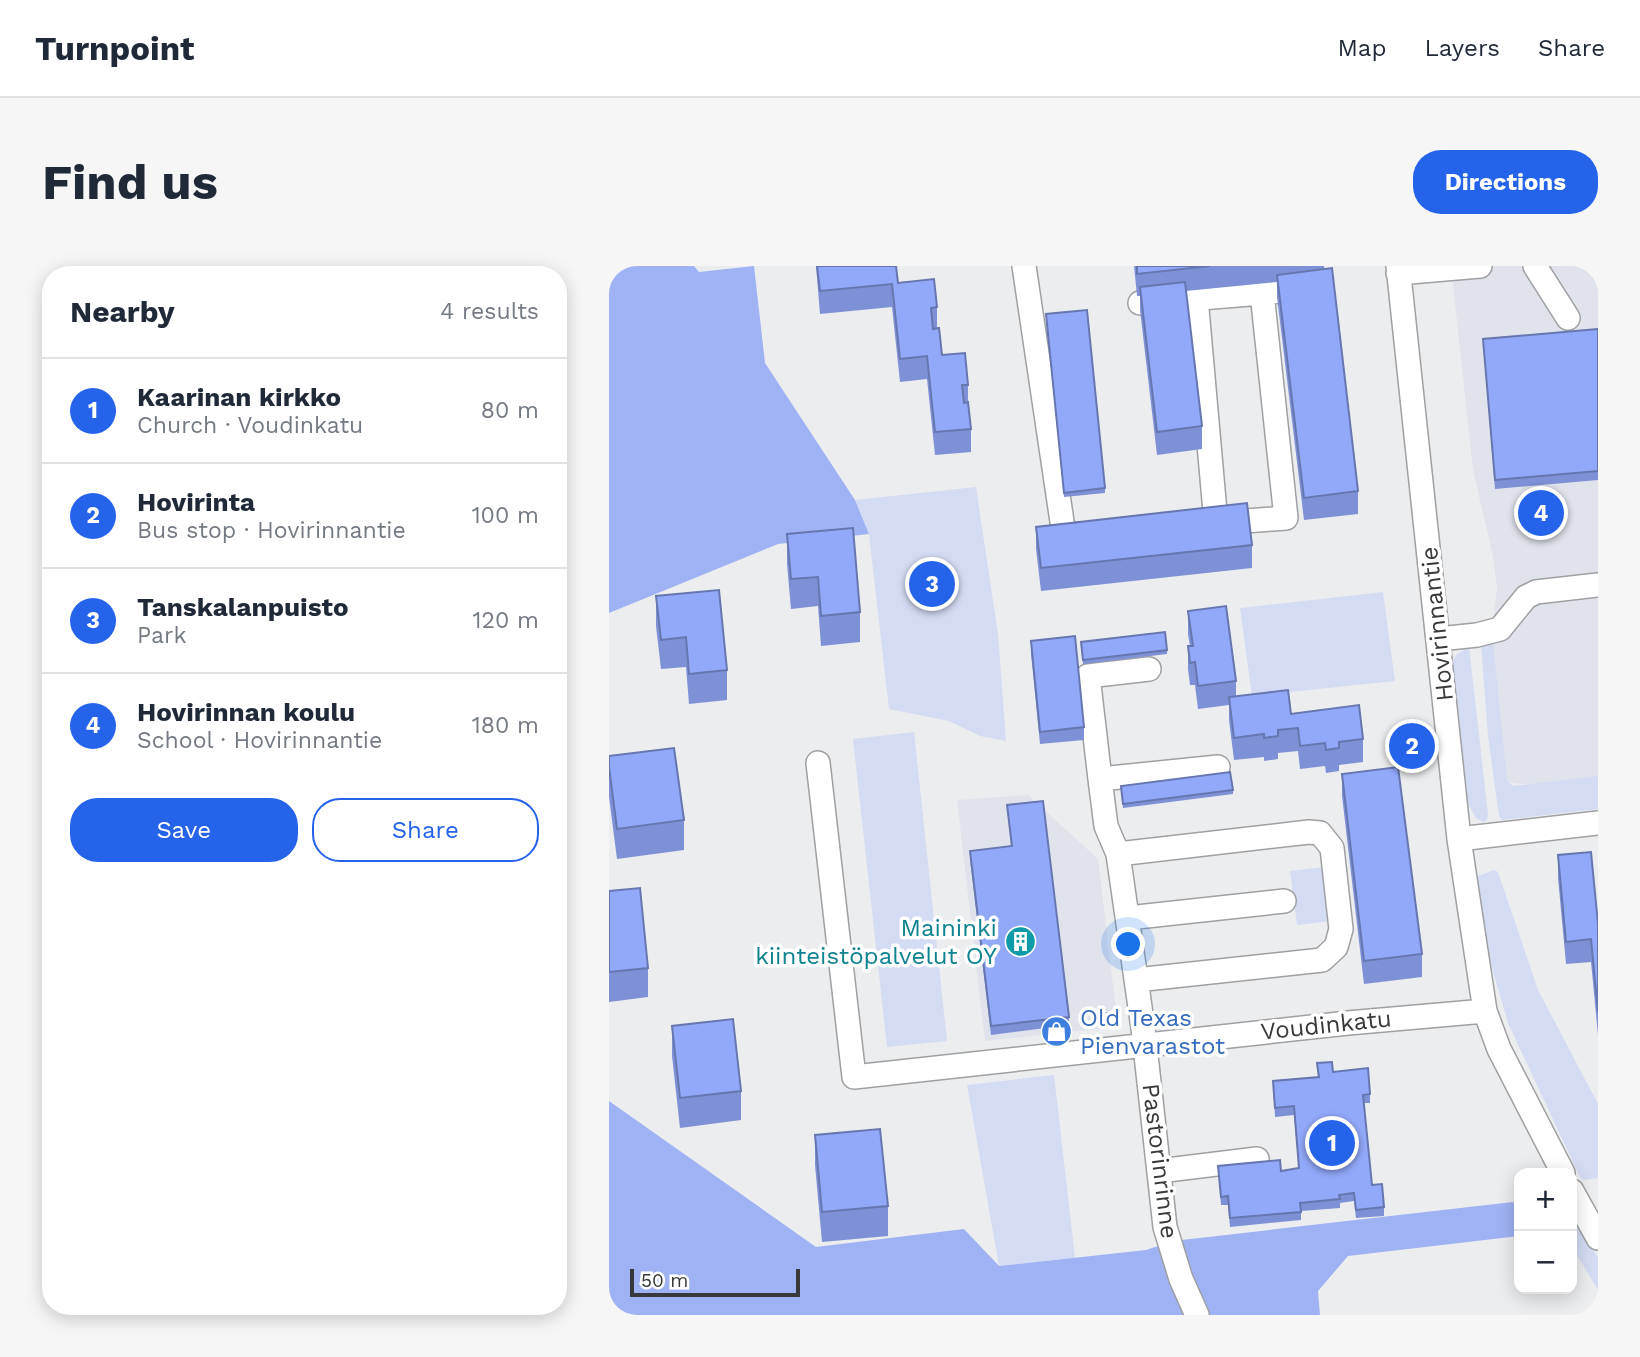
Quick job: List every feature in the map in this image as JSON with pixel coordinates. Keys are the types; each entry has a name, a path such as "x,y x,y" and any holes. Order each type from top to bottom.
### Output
{"street":[{"path":"1024,266 1064,535 1105,532"},
{"path":"1398,270 1480,266"},
{"path":"1535,266 1568,318"},
{"name":"Hovirinnantie","path":"1398,270 1459,839 1485,1011 1499,1049 1560,1168"},
{"path":"1140,303 1299,289"},
{"path":"1188,526 1286,518 1262,293"},
{"path":"1196,298 1216,523"},
{"path":"1439,639 1477,635 1500,629 1526,597 1536,592 1598,585"},
{"name":"Pastorinrinne","path":"1149,669 1089,676 1105,826 1118,853 1145,1044 1141,1087 1159,1171 1165,1227 1181,1279 1197,1315"},
{"name":"Voudinkatu","path":"818,763 854,1077 1145,1044 1485,1011"},
{"path":"1100,779 1218,767"},
{"path":"1459,839 1598,822"},
{"path":"1118,853 1309,832 1320,833 1332,848 1341,929 1336,947 1322,960 1136,980"},
{"path":"1128,918 1284,901"},
{"path":"1159,1171 1257,1159"},
{"path":"1577,1200 1598,1238"}],"shaded area":[{"path":"609,266 694,266 699,272 754,266 765,363 855,500 869,534 778,544 609,613"},
{"path":"1451,266 1598,266 1598,783 1555,787 1503,782 1491,642 1497,588 1493,556 1473,470"},
{"path":"976,487 998,634 1006,741 980,736 949,721 889,709 869,534 855,500"},
{"path":"1383,592 1395,681 1252,696 1240,608"},
{"path":"1493,642 1507,781 1513,786 1598,776 1598,809 1502,820 1499,816 1488,736 1481,644"},
{"path":"1469,647 1488,814 1487,820 1483,822 1476,818 1467,802 1452,663 1456,655"},
{"path":"914,732 947,1041 887,1047 853,739"},
{"path":"1028,795 1098,859 1118,1027 985,1041 957,800"},
{"path":"1325,867 1332,921 1297,925 1290,871"},
{"path":"1494,870 1498,872 1538,990 1598,1104 1598,1178 1584,1180 1580,1177 1508,1023 1487,951 1475,882 1478,876"},
{"path":"1054,1075 1075,1258 999,1266 967,1085"},
{"path":"609,1101 816,1247 964,1229 999,1266 1146,1250 1173,1241 1514,1204 1514,1237 1348,1256 1318,1291 1320,1315 609,1315"},
{"path":"1577,1219 1598,1258 1598,1290 1577,1255"}],"building":[{"path":"817,266 896,266 898,283 934,279 937,307 931,308 933,329 939,328 942,355 965,353 968,385 962,385 964,403 968,402 971,429 935,432 927,356 900,359 892,284 820,291"},
{"path":"1137,266 1210,266 1137,274"},
{"path":"1332,268 1358,491 1304,498 1277,275"},
{"path":"1185,282 1202,426 1157,432 1140,287"},
{"path":"1087,310 1105,488 1064,493 1046,314"},
{"path":"1598,329 1598,471 1495,480 1483,339"},
{"path":"1247,503 1252,545 1041,568 1036,527"},
{"path":"853,528 860,612 821,616 818,577 791,579 787,534"},
{"path":"719,590 727,670 689,674 686,637 661,640 656,596"},
{"path":"1226,606 1236,681 1198,686 1195,662 1190,663 1188,646 1193,646 1188,611"},
{"path":"1165,632 1167,650 1083,660 1081,642"},
{"path":"1075,636 1084,727 1040,732 1031,641"},
{"path":"1288,690 1291,714 1359,705 1363,739 1339,742 1339,748 1326,750 1325,743 1300,746 1298,728 1278,730 1278,736 1264,738 1264,734 1234,738 1229,697"},
{"path":"674,748 684,820 617,829 609,756"},
{"path":"1398,767 1422,954 1364,961 1342,774"},
{"path":"1230,772 1233,790 1123,804 1121,786"},
{"name":"Maininki kiinteistöpalvelut OY","path":"1043,801 1069,1017 991,1026 970,851 1012,846 1007,805"},
{"path":"1591,852 1598,924 1598,1012 1591,939 1566,942 1558,855"},
{"path":"640,888 648,968 609,972 609,891"},
{"path":"1109,1013 1109,1021 1098,1022 1097,1014"},
{"path":"733,1019 741,1091 680,1098 672,1026"},
{"path":"1332,1062 1333,1072 1368,1068 1370,1094 1363,1095 1372,1185 1382,1184 1384,1207 1356,1210 1354,1193 1339,1195 1340,1199 1300,1203 1301,1212 1230,1218 1228,1196 1221,1197 1218,1166 1280,1160 1281,1171 1299,1168 1294,1106 1275,1108 1273,1081 1319,1077 1317,1063"},
{"path":"880,1129 888,1206 822,1212 815,1135"}],"place":[{"name":"Hovirinnan koulu","path":"1541,513"},
{"name":"Tanskalanpuisto","path":"932,584"},
{"name":"Hovirinta","path":"1412,746"},
{"name":"Maininki kiinteistöpalvelut OY","path":"1020,942"},
{"name":"Old Texas Pienvarastot","path":"1057,1032"},
{"name":"Kaarinan kirkko","path":"1332,1143"}]}
